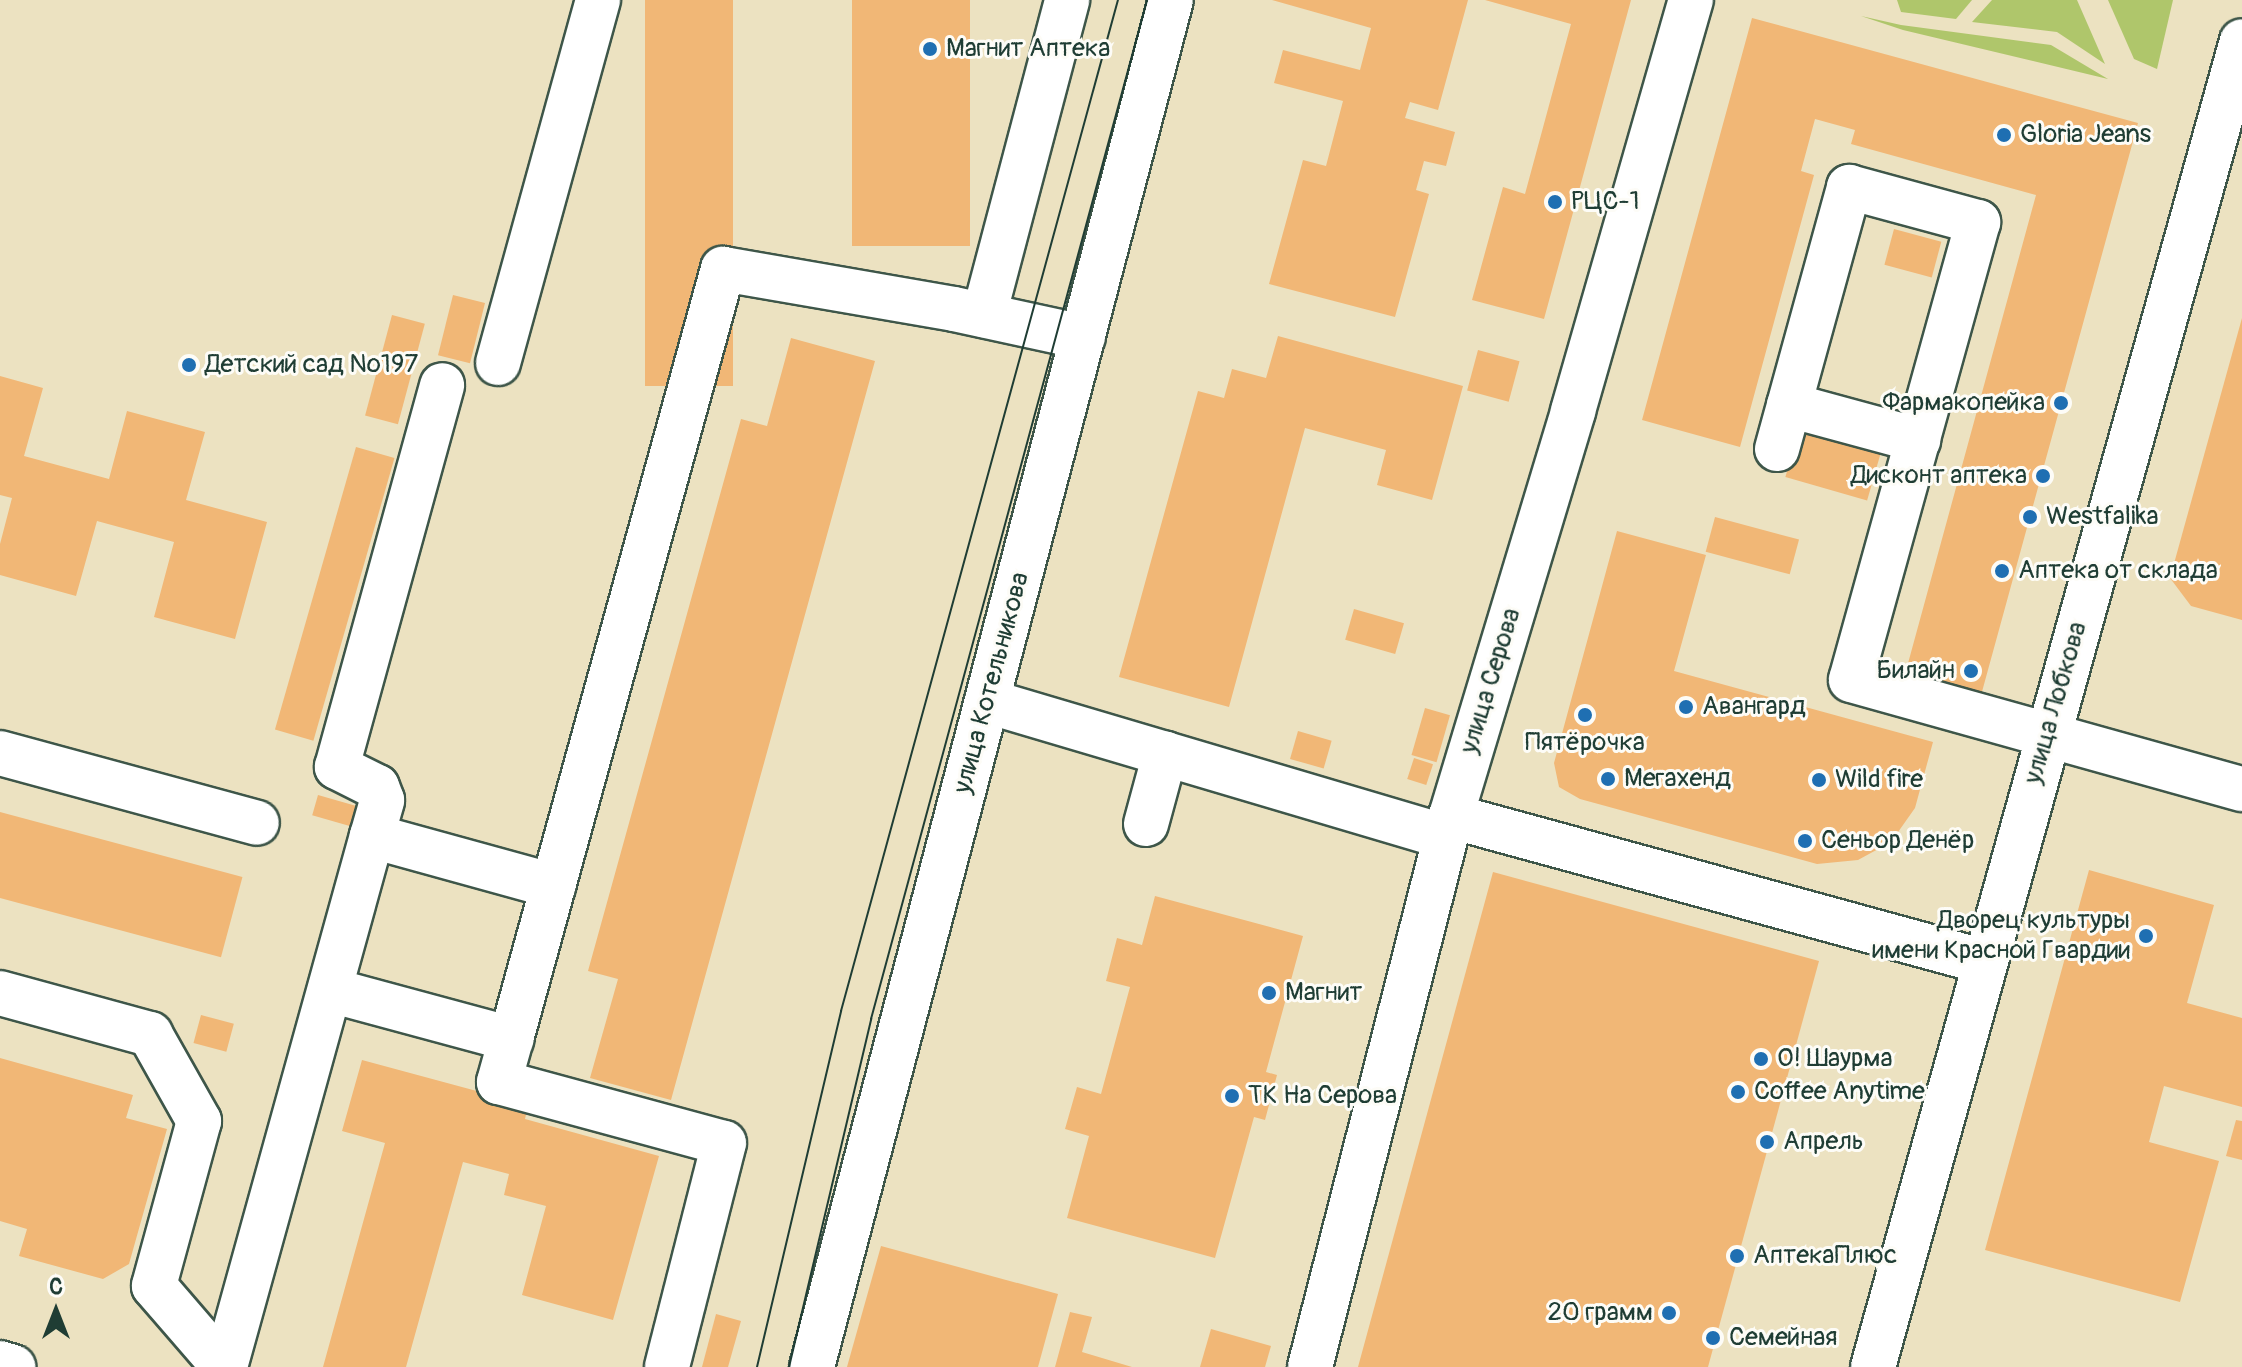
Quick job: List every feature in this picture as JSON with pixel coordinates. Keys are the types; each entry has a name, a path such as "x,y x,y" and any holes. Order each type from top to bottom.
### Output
{"street":[{"path":"498,363 598,0"},
{"path":"984,315 1067,0"},
{"name":"улица Котельникова","path":"812,1367 1171,0"},
{"name":"улица Серова","path":"1310,1367 1448,827 1573,411 1691,0"},
{"name":"улица Лобкова","path":"1873,1367 2046,736 2242,41"},
{"path":"1777,449 1849,187 1978,222 1851,680 2242,789"},
{"path":"667,1367 724,1143 499,1082 723,269 984,315 1083,337"},
{"path":"224,1367 382,800 377,787 337,767 442,385"},
{"path":"1789,405 1918,440"},
{"path":"987,701 1165,754 1985,962"},
{"path":"0,753 257,823"},
{"path":"1146,824 1165,754"},
{"path":"372,836 553,886"},
{"path":"330,990 511,1039"},
{"path":"0,993 150,1034 199,1121 154,1286 224,1367"},
{"path":"0,1363 13,1367"}],"green space":[{"path":"1897,0 1972,0 1956,19 1901,12"},
{"path":"1992,0 2077,0 2105,64 2057,32 1972,22"},
{"path":"2108,0 2173,0 2157,69 2134,59"},
{"path":"1861,16 1901,25 2051,45 2108,79 1903,30"}],"building":[{"path":"645,0 733,0 733,386 645,386"},
{"path":"852,0 970,0 970,246 852,246"},
{"path":"1272,0 1468,0 1438,110 1410,102 1405,118 1455,132 1446,166 1424,161 1416,190 1429,194 1395,317 1269,284 1303,160 1326,166 1343,101 1274,83 1283,50 1360,70 1371,28"},
{"path":"1485,0 1631,0 1544,319 1472,300 1503,187 1525,194 1571,24"},
{"path":"1752,18 2138,123 1980,699 1904,678 2036,195 1851,144 1855,130 1815,119 1801,171 1814,175 1740,447 1642,420"},
{"path":"1894,229 1941,242 1932,277 1884,265"},
{"path":"453,295 485,303 470,363 438,355"},
{"path":"392,315 425,324 398,424 365,415"},
{"path":"2242,318 2242,620 2191,606 2170,578"},
{"path":"1278,336 1463,386 1432,500 1377,485 1386,450 1305,428 1229,707 1119,677 1198,391 1224,398 1232,369 1266,378"},
{"path":"791,338 875,361 671,1100 590,1078 618,979 588,971 741,419 767,426"},
{"path":"1478,350 1520,361 1509,402 1467,391"},
{"path":"0,376 43,388 24,456 109,479 127,411 205,432 186,500 267,522 235,639 154,617 174,542 97,521 76,596 0,575 0,544 12,498 0,495"},
{"path":"1800,426 1882,449 1867,500 1785,477"},
{"path":"356,447 394,458 313,741 275,730"},
{"path":"1715,517 1799,540 1790,574 1706,552"},
{"name":"Авангард","path":"1617,531 1706,555 1674,671 1933,742 1915,808 1891,842 1858,860 1817,864 1580,799 1559,787 1554,763"},
{"path":"1354,609 1404,623 1395,654 1345,640"},
{"path":"1425,708 1450,715 1436,762 1411,755"},
{"path":"1298,731 1332,741 1324,769 1290,759"},
{"path":"1414,758 1433,764 1426,785 1407,779"},
{"path":"318,795 364,808 358,828 312,815"},
{"path":"0,812 242,877 221,957 0,898"},
{"path":"2089,870 2214,905 2187,1003 2242,1018 2242,1107 2164,1086 2149,1142 2219,1161 2180,1302 1985,1250"},
{"path":"1493,872 1819,961 1708,1367 1358,1367"},
{"path":"1155,896 1303,936 1266,1072 1277,1075 1265,1120 1254,1117 1215,1258 1067,1218 1089,1136 1065,1129 1077,1087 1101,1094 1130,987 1106,981 1117,938 1142,945"},
{"path":"201,1015 234,1024 226,1052 193,1043"},
{"path":"0,1058 133,1095 126,1118 167,1129 129,1264 103,1279 19,1256 27,1229 0,1221"},
{"path":"362,1060 528,1105 525,1119 659,1156 613,1320 522,1295 546,1206 504,1195 509,1174 463,1162 406,1367 323,1367 385,1143 342,1131"},
{"path":"2236,1120 2242,1121 2242,1160 2226,1156"},
{"path":"881,1246 1058,1294 1038,1367 847,1367"},
{"path":"1070,1312 1092,1317 1082,1352 1132,1367 1055,1367"},
{"path":"716,1314 741,1321 728,1367 702,1367"},
{"path":"1211,1329 1271,1346 1265,1367 1200,1367"}],"tram line":[{"path":"757,1367 841,1011 1118,0"},
{"path":"789,1367 871,1019 1147,0"}],"place":[{"name":"Магнит Аптека","path":"930,49"},
{"name":"Gloria Jeans","path":"2004,135"},
{"name":"РЦС-1","path":"1555,202"},
{"name":"Детский сад №197","path":"189,365"},
{"name":"Фармакопейка","path":"2061,403"},
{"name":"Дисконт аптека","path":"2043,476"},
{"name":"Westfalika","path":"2030,517"},
{"name":"Аптека от склада","path":"2002,571"},
{"name":"Билайн","path":"1971,671"},
{"name":"Авангард","path":"1686,707"},
{"name":"Пятёрочка","path":"1585,715"},
{"name":"Мегахенд","path":"1608,779"},
{"name":"Wild fire","path":"1819,780"},
{"name":"Сеньор Денёр","path":"1805,841"},
{"name":"Дворец культуры имени Красной Гвардии","path":"2146,936"},
{"name":"Магнит","path":"1269,993"},
{"name":"О! Шаурма","path":"1761,1059"},
{"name":"Coffee Anytime","path":"1738,1092"},
{"name":"ТК На Серова","path":"1232,1096"},
{"name":"Апрель","path":"1767,1142"},
{"name":"АптекаПлюс","path":"1737,1256"},
{"name":"20 грамм","path":"1669,1313"},
{"name":"Семейная","path":"1713,1338"}]}
